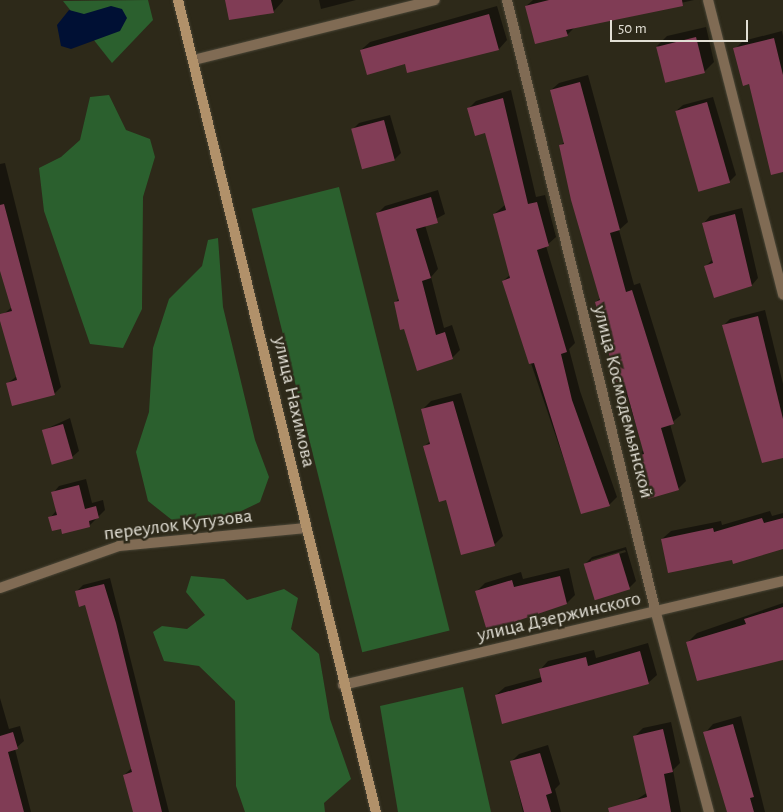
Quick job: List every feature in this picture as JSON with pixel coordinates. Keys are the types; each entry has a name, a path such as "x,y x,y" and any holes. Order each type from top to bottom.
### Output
{"main road":[{"name":"улица Нахимова","path":"178,0 194,60 343,685 376,812"}],"street":[{"path":"194,60 435,0"},
{"name":"улица Космодемьянской","path":"507,0 656,613 710,812"},
{"path":"708,0 783,295"},
{"name":"переулок Кутузова","path":"0,588 119,546 306,528"},
{"name":"улица Дзержинского","path":"343,685 656,613 783,581"}],"green space":[{"path":"148,0 153,20 112,63 63,1"},
{"path":"109,95 126,130 150,139 155,157 143,197 142,309 123,348 90,344 44,211 39,168 61,157 80,140 90,97"},
{"path":"339,187 450,630 362,652 252,209"},
{"path":"218,238 223,307 255,440 269,477 260,502 229,517 172,520 148,501 136,452 149,412 153,348 169,299 202,266 208,240"},
{"path":"191,576 224,579 247,600 284,589 298,598 291,629 319,654 330,719 351,779 324,803 325,812 245,812 236,786 235,701 199,666 164,661 153,632 162,626 187,629 205,615 186,592"},
{"path":"463,687 491,812 398,812 380,706"}],"water":[{"path":"111,6 122,9 127,18 120,31 71,49 61,46 57,25 69,10 84,14"}],"building":[{"path":"225,0 271,0 274,13 229,20"},
{"path":"549,0 682,0 683,6 566,30 568,36 535,44 525,6"},
{"path":"489,14 499,50 407,73 405,64 367,75 360,50"},
{"path":"696,37 705,73 665,83 656,47"},
{"path":"774,38 783,75 783,172 771,175 749,84 743,86 733,48"},
{"path":"580,82 620,230 610,233 626,292 632,290 674,424 661,428 679,490 648,499 636,456 644,454 625,386 618,388 595,302 600,300 571,200 559,145 564,144 550,90"},
{"path":"503,98 528,204 537,202 549,246 537,250 567,352 561,354 572,400 610,506 581,514 534,363 529,364 502,281 510,278 493,214 506,210 485,133 475,136 467,108"},
{"path":"707,102 730,183 698,192 675,111"},
{"path":"384,120 395,161 362,169 351,129"},
{"path":"431,197 438,223 416,229 431,278 422,281 436,335 445,332 453,359 417,371 404,329 400,330 394,302 399,301 376,213"},
{"path":"4,204 55,395 12,406 6,383 17,380 0,321 0,314 12,311 0,271 0,205"},
{"path":"735,214 752,286 714,298 704,266 713,263 702,223"},
{"path":"758,316 783,419 783,458 762,463 722,325"},
{"path":"453,401 495,546 461,555 446,500 439,502 423,446 430,444 421,409"},
{"path":"63,424 73,459 52,465 42,430"},
{"path":"79,485 85,509 96,506 99,518 89,521 90,527 62,534 61,529 52,531 48,517 57,515 51,492"},
{"path":"762,518 764,523 783,518 783,549 733,564 732,560 668,573 661,539 713,528 714,532"},
{"path":"619,553 630,589 595,600 584,564"},
{"path":"560,576 567,604 487,631 475,591 512,580 514,587"},
{"path":"104,584 116,623 162,812 133,812 123,775 132,772 85,605 79,607 75,591"},
{"path":"783,607 783,660 697,681 686,642 746,624 744,619"},
{"path":"640,651 649,684 502,724 495,695 542,682 539,669 586,657 588,666"},
{"path":"733,724 754,797 750,798 754,812 727,812 703,732"},
{"path":"663,729 673,772 664,774 671,812 609,812 608,808 647,797 633,736"},
{"path":"13,732 18,749 8,752 24,812 0,812 0,736"},
{"path":"540,753 552,793 546,795 551,812 524,812 510,761"}]}
